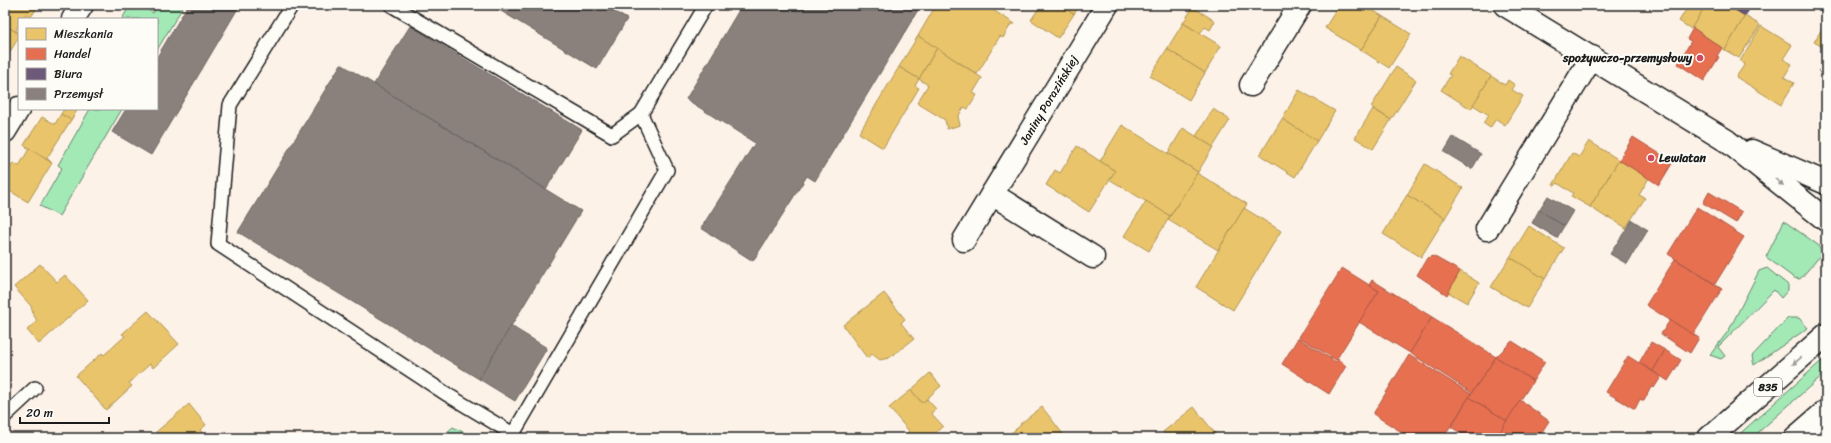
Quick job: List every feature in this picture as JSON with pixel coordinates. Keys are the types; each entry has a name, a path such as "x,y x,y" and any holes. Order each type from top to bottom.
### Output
{"street":[{"path":"74,18 82,5"},
{"name":"Janiny Porazińskiej","path":"964,240 1107,5"},
{"path":"1251,85 1300,5"},
{"path":"1505,5 1727,141 1826,220"},
{"path":"1487,230 1592,57"},
{"path":"5,131 18,110"},
{"path":"1727,141 1826,183"},
{"path":"992,194 1093,257"},
{"name":"835","path":"1709,438 1826,335"},
{"path":"1795,438 1826,411"}],"lane":[{"path":"292,5 230,105 218,244 448,395 512,434 667,170 641,114"},
{"path":"391,5 612,135 641,114 706,5"},
{"path":"5,416 34,388"}],"green space":[{"path":"130,5 140,5 153,13 158,5 184,5 158,48 158,18 123,18"},
{"path":"89,110 121,110 59,216 40,206 62,168 58,165"},
{"path":"1784,221 1818,245 1822,254 1800,279 1794,278 1766,257"},
{"path":"1767,268 1788,285 1788,290 1781,298 1774,290 1718,347 1725,356 1721,359 1710,355 1729,330 1759,271"},
{"path":"1788,318 1799,318 1808,328 1754,365 1752,356"},
{"path":"1826,357 1826,372 1752,438 1735,438"},
{"path":"453,427 475,438 440,438"}],"building: Mieszkania":[{"path":"5,5 39,5 31,17 26,14 24,18 18,18 18,27 16,30 18,33 5,25"},
{"path":"936,5 985,5 1015,24 1011,24 1003,38 1000,36 977,74 918,36"},
{"path":"1041,5 1059,5 1074,14 1058,38 1031,20"},
{"path":"1059,5 1080,5 1074,14"},
{"path":"1339,5 1364,5 1382,16 1361,50 1325,28"},
{"path":"1689,5 1702,5 1705,7 1691,29 1679,21"},
{"path":"1706,5 1727,5 1745,16 1725,50 1692,27"},
{"path":"1193,7 1215,21 1210,30 1205,27 1200,33 1183,23"},
{"path":"1382,16 1411,34 1389,68 1361,50"},
{"path":"1745,16 1760,25 1739,58 1725,50"},
{"path":"1826,22 1826,49 1814,42"},
{"path":"1183,23 1221,46 1205,73 1167,49"},
{"path":"5,25 18,33 18,39 5,60"},
{"path":"1761,26 1792,45 1783,59 1792,64 1784,77 1794,83 1781,105 1736,77 1745,64 1740,61"},
{"path":"918,36 937,48 919,79 899,67"},
{"path":"937,48 982,78 973,93 977,95 968,109 964,107 958,117 960,125 947,129 945,120 917,103 928,85 919,79"},
{"path":"1167,49 1205,73 1189,100 1150,76"},
{"path":"1459,56 1491,76 1471,109 1441,90 1451,75 1448,74"},
{"path":"899,67 919,79 915,86 919,88 883,148 859,133"},
{"path":"1396,67 1416,80 1391,120 1371,107"},
{"path":"1491,76 1505,85 1508,80 1515,85 1512,90 1523,96 1505,125 1496,119 1490,128 1483,123 1489,115 1473,105"},
{"path":"1299,90 1335,111 1317,141 1282,119"},
{"path":"1213,109 1230,120 1213,147 1196,136"},
{"path":"1373,109 1391,120 1373,149 1355,138"},
{"path":"63,110 77,110 71,120 61,114"},
{"path":"61,114 71,120 47,158 52,163 24,145 42,117 55,124"},
{"path":"1282,119 1317,141 1295,177 1260,155"},
{"path":"1122,125 1198,172 1170,216 1109,179 1115,171 1100,161"},
{"path":"1183,128 1213,147 1198,172 1168,153"},
{"path":"1589,141 1619,160 1590,207 1571,196 1573,193 1557,183 1555,186 1553,185 1572,153 1579,157"},
{"path":"24,145 52,163 28,202 5,188 5,176 13,163 19,166 29,149"},
{"path":"1077,146 1115,171 1089,212 1046,185 1055,170 1060,173"},
{"path":"1619,160 1649,178 1639,195 1645,198 1625,229 1625,227 1590,207"},
{"path":"1425,164 1463,188 1445,218 1407,195"},
{"path":"1197,173 1247,204 1218,250 1168,220"},
{"path":"1407,195 1445,218 1421,257 1383,234"},
{"path":"1146,201 1170,216 1149,251 1124,236"},
{"path":"1244,208 1281,231 1233,310 1196,287"},
{"path":"1529,226 1564,248 1545,279 1510,257"},
{"path":"1510,257 1545,279 1527,308 1491,287"},
{"path":"40,264 57,282 65,275 88,300 39,344 27,330 37,321 31,306 14,287"},
{"path":"1460,271 1479,283 1467,303 1448,292"},
{"path":"884,293 905,319 901,323 914,339 889,358 880,360 872,354 867,358 843,325"},
{"path":"148,311 179,344 153,368 150,364 129,383 132,386 106,410 76,376 102,353 104,355 125,336 122,334"},
{"path":"930,373 941,386 922,403 911,390"},
{"path":"911,390 922,403 927,399 936,409 931,413 943,426 930,438 903,438 909,431 889,408"},
{"path":"189,404 206,425 200,430 206,437 207,435 210,438 161,438 156,432"},
{"path":"1042,407 1066,438 1005,438 1021,425 1020,424"},
{"path":"1194,407 1218,437 1168,438 1163,432"}],"building: Handel":[{"path":"1693,28 1722,48 1717,56 1719,57 1704,81 1678,64 1691,41 1687,39"},
{"path":"1826,60 1826,76 1819,71"},
{"path":"1633,137 1673,162 1659,185 1619,160"},
{"path":"1709,192 1742,212 1736,223 1703,203"},
{"path":"1697,207 1744,237 1715,284 1668,254"},
{"path":"1433,256 1460,271 1447,295 1417,275 1427,258"},
{"path":"1675,259 1722,289 1693,335 1646,305"},
{"path":"1342,268 1379,291 1336,360 1299,337"},
{"path":"1372,280 1432,317 1410,353 1359,322 1379,291 1369,285"},
{"path":"1432,317 1496,357 1472,393 1410,353"},
{"path":"1670,320 1699,338 1690,353 1661,334"},
{"path":"1298,338 1336,362 1338,359 1346,366 1329,394 1282,364"},
{"path":"1512,341 1545,362 1533,381 1496,357"},
{"path":"1651,342 1665,350 1653,371 1639,363"},
{"path":"1665,350 1681,360 1668,381 1653,371"},
{"path":"1409,355 1471,394 1443,438 1411,438 1373,414"},
{"path":"1628,356 1661,377 1654,388 1651,387 1644,401 1640,399 1635,409 1606,392"},
{"path":"1496,357 1533,381 1507,421 1469,397"},
{"path":"1469,397 1507,421 1496,438 1469,438 1451,427"},
{"path":"1520,400 1549,421 1538,438 1496,438"}],"building: Biura":[{"path":"1727,5 1752,5 1745,16"}],"building: Przemysł":[{"path":"188,5 240,5 151,155 112,132 125,110 158,110 158,55"},
{"path":"491,5 603,5 627,19 597,69"},
{"path":"742,5 921,5 815,181 807,176 753,261 701,228 755,143 686,99"},
{"path":"410,26 582,130 546,189 374,84"},
{"path":"341,64 581,211 479,379 238,232"},
{"path":"1453,137 1481,154 1472,169 1444,152"},
{"path":"1548,196 1573,211 1564,226 1539,210"},
{"path":"1539,210 1564,226 1557,238 1532,223"},
{"path":"1632,220 1648,230 1627,264 1610,254"},
{"path":"511,326 547,348 515,401 479,379"}],"place":[{"name":"spożywczo-przemysłowy","path":"1700,58"},
{"name":"Lewiatan","path":"1651,158"}]}
